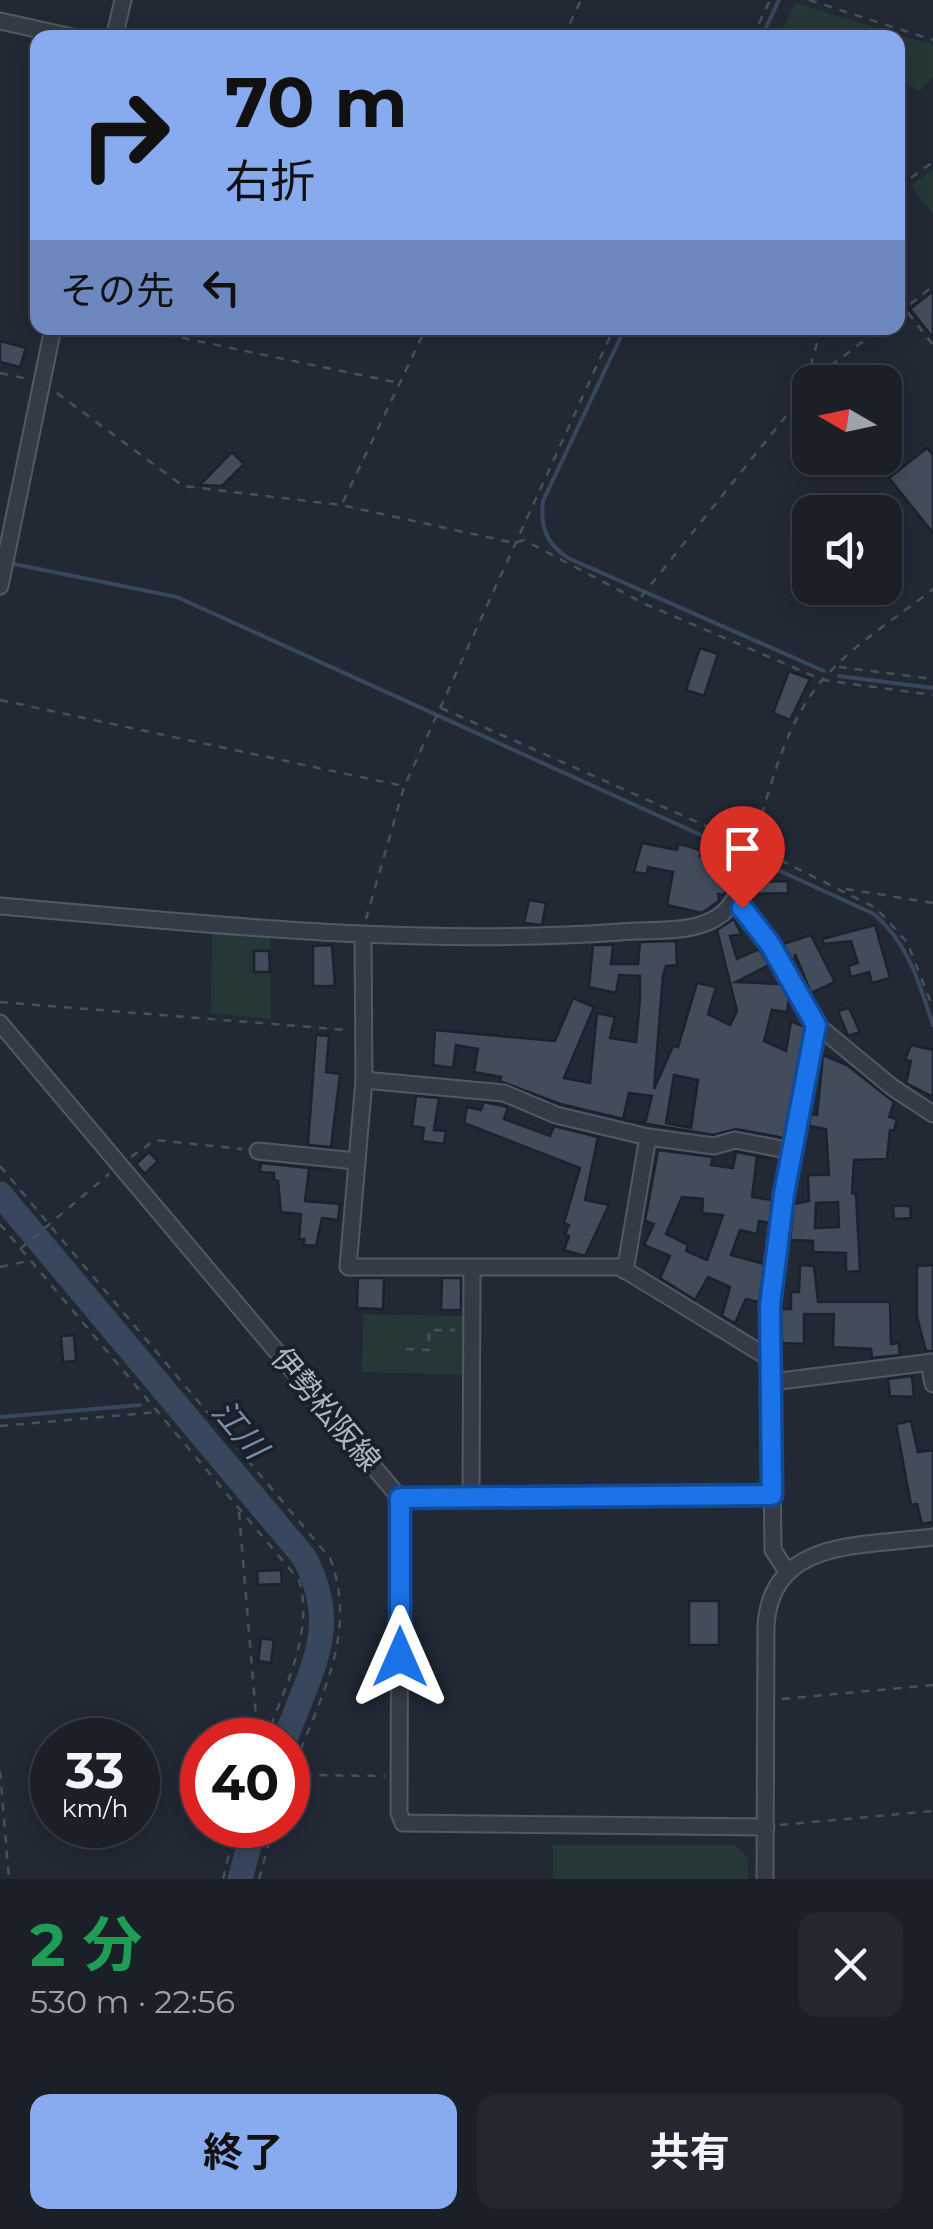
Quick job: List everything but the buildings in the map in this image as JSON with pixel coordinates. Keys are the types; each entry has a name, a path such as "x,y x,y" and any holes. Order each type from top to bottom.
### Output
{"street":[{"path":"116,30 122,0"},
{"path":"0,21 41,30"},
{"path":"2,579 52,335"},
{"path":"0,906 363,935 578,935 696,926 717,918 734,904 750,853"},
{"path":"734,904 751,918 770,944 816,1025 892,1087 933,1114"},
{"path":"363,935 364,1080 348,1267 625,1271 769,1358"},
{"name":"伊勢松阪線","path":"0,1023 400,1498 400,1819 413,1826 766,1826"},
{"path":"786,1570 773,1550 770,1305 792,1150 816,1025"},
{"path":"364,1080 504,1092 556,1115 648,1137 714,1146 735,1140 792,1150"},
{"path":"625,1271 648,1137"},
{"path":"258,1151 356,1161"},
{"path":"471,1498 472,1268"},
{"path":"772,1382 931,1362 933,1384"},
{"path":"400,1498 772,1495"},
{"path":"765,1879 771,1590 786,1570 814,1554 933,1537"}],"path":[{"path":"567,30 581,0"},
{"path":"756,30 770,0"},
{"path":"808,0 902,30"},
{"path":"905,31 933,40"},
{"path":"905,182 933,162"},
{"path":"905,308 933,286"},
{"path":"905,310 933,345"},
{"path":"169,335 399,383"},
{"path":"341,505 423,335"},
{"path":"363,935 404,786 611,335"},
{"path":"810,365 819,335"},
{"path":"832,365 871,335"},
{"path":"0,373 42,382 183,486 341,505 514,543 524,540 564,565 822,680 933,696"},
{"path":"640,599 644,588 792,407"},
{"path":"750,853 792,728 822,680 933,590"},
{"path":"837,666 933,680"},
{"path":"0,700 404,786"},
{"path":"440,708 750,853 841,888 876,908 907,942 933,1008"},
{"path":"841,888 933,903"},
{"path":"0,1002 364,1031"},
{"path":"20,1249 120,1164 155,1140 258,1151"},
{"path":"0,1166 330,1558 341,1588 343,1622 335,1657 310,1720"},
{"path":"0,1224 299,1580 306,1603 305,1627 274,1718"},
{"path":"0,1267 30,1260"},
{"path":"406,1349 429,1350 429,1330 472,1331"},
{"path":"0,1426 160,1412"},
{"path":"239,1510 256,1718"},
{"path":"766,1700 933,1685"},
{"path":"0,1771 9,1879"},
{"path":"310,1771 400,1776"},
{"path":"766,1826 933,1811"},
{"path":"223,1879 230,1848"},
{"path":"259,1879 268,1848"}],"shaded area":[{"path":"795,3 884,30 788,30 783,28"},
{"path":"905,36 933,45 933,77 920,91 905,84"},
{"path":"933,169 933,214 911,186"},
{"path":"212,931 270,934 271,1019 211,1013"},
{"path":"363,1314 463,1316 464,1375 362,1372"},
{"path":"553,1845 735,1845 748,1858 748,1879 553,1879"}],"waterway":[{"path":"765,30 779,0"},
{"path":"622,335 543,501 544,526 550,540 568,558 824,671"},
{"path":"9,563 177,597 745,855"},
{"path":"839,676 933,688"},
{"path":"754,859 874,914 904,951 933,1025"},
{"name":"江川","path":"0,1194 304,1557 321,1606 321,1628 312,1670 293,1718"},
{"path":"0,1417 140,1405"},
{"name":"江川","path":"240,1879 249,1848"}],"route":[{"path":"400,1657 400,1498 772,1495 770,1305 784,1194 816,1025 803,996 742,908"}]}
